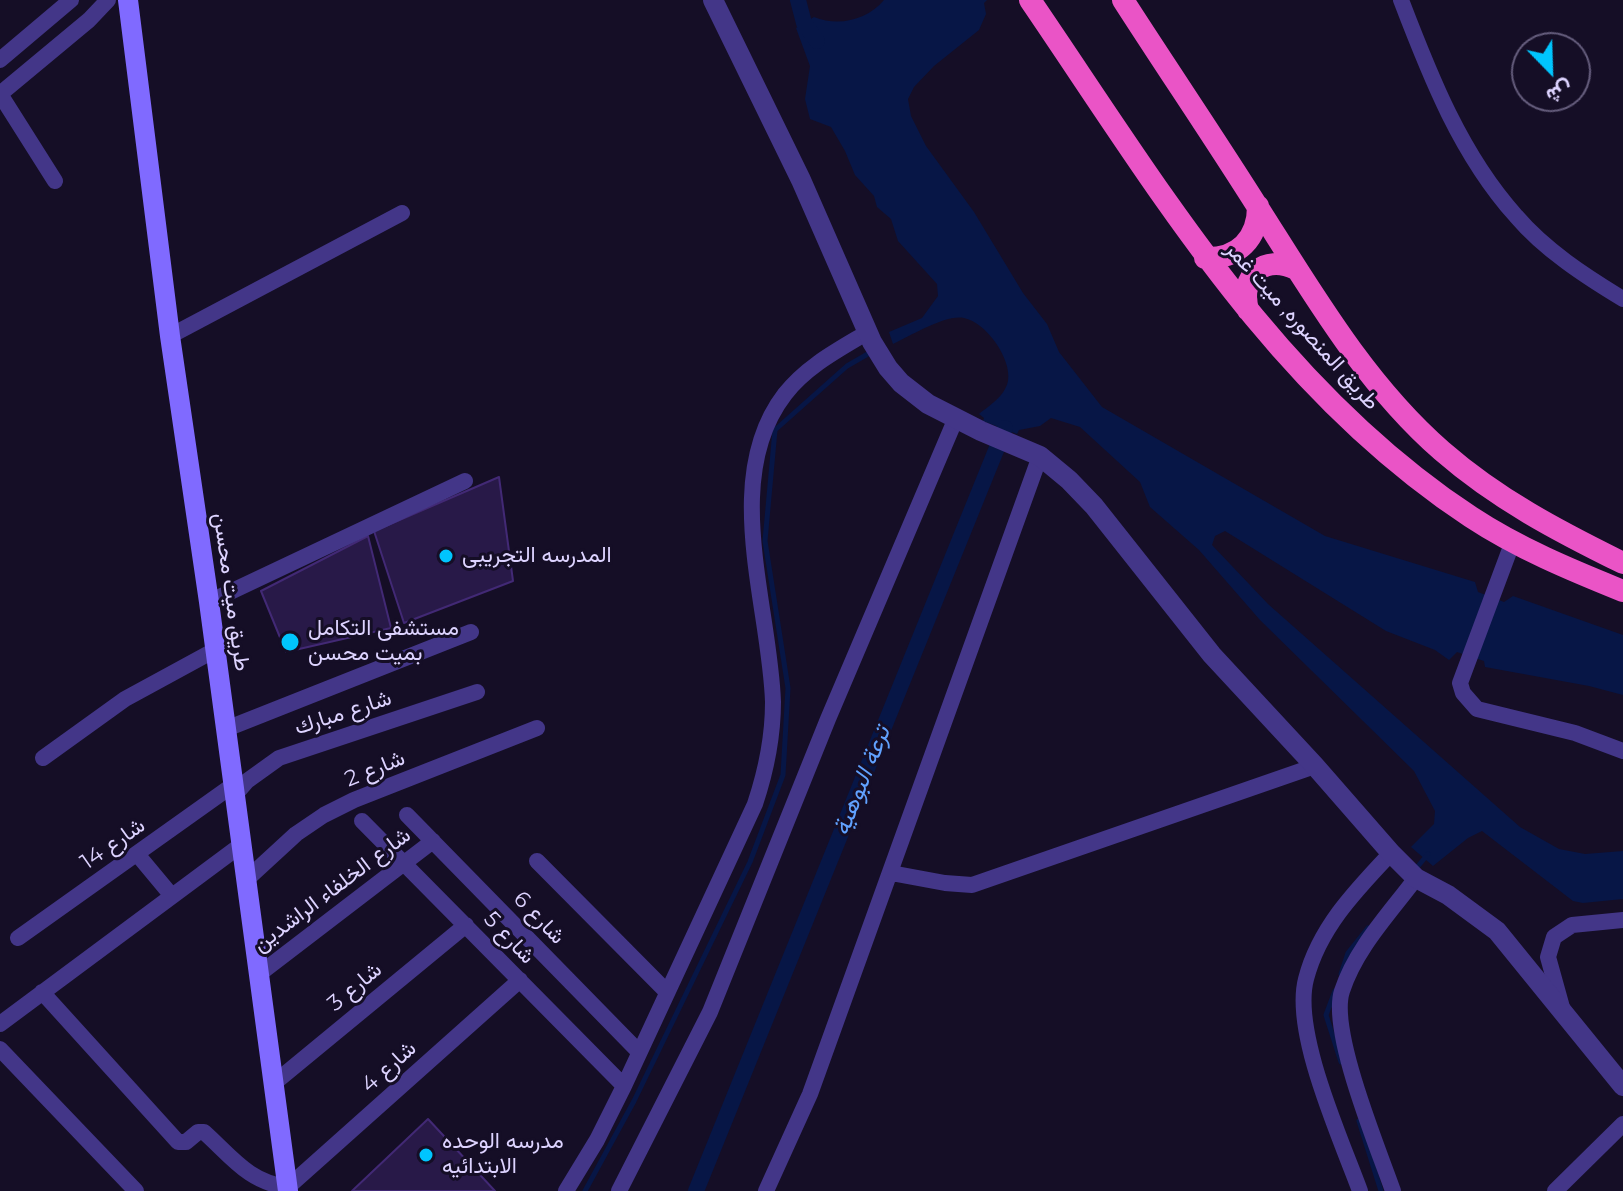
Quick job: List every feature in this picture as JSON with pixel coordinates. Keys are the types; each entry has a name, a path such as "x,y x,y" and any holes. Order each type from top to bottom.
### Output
{"highway":[{"name":"طريق المنصوره, ميت غمر","path":"1030,0 1205,258 1327,400 1361,433 1434,491 1513,541 1575,572 1623,591"},
{"name":"طريق المنصوره, ميت غمر","path":"1123,0 1296,269 1371,374 1404,413 1440,450 1523,512 1623,563"},
{"path":"1205,258 1229,256 1249,241 1258,219 1258,206"},
{"path":"1248,310 1246,289 1256,271 1276,263 1296,269"}],"main road":[{"name":"طريق ميت محسن","path":"128,0 170,336 288,1189"}],"street":[{"path":"0,60 71,0"},
{"path":"55,181 0,94 89,20 108,0"},
{"path":"713,0 801,180 873,344 913,393 981,431 1040,456 1069,480 1094,506 1212,655 1394,856 1414,877 1448,895 1497,931 1623,1086"},
{"path":"1401,0 1441,98 1463,140 1500,197 1518,219 1582,274 1623,299"},
{"path":"170,336 402,213"},
{"path":"566,1191 597,1140 624,1086 755,804 766,773 772,724 772,688 752,501 760,442 772,413 805,373 823,359 873,344"},
{"path":"619,1191 710,1012 828,719 956,418"},
{"path":"766,1191 810,1094 1040,456"},
{"path":"209,602 465,481"},
{"path":"1513,541 1460,683 1463,693 1477,709 1575,733 1623,751"},
{"path":"226,729 471,632"},
{"path":"43,758 125,699 215,650"},
{"name":"شارع مبارك","path":"234,790 279,758 477,692"},
{"name":"شارع 2","path":"246,880 296,834 354,800 537,728"},
{"path":"891,873 972,885 1315,766"},
{"name":"شارع 14","path":"18,938 234,790"},
{"name":"شارع 6","path":"407,815 639,1052"},
{"name":"شارع 5","path":"362,821 624,1086"},
{"name":"شارع الخلفاء الراشدين","path":"258,975 433,841"},
{"path":"0,1024 241,845"},
{"path":"137,854 172,896"},
{"path":"1360,1191 1312,1050 1306,1018 1305,981 1338,912 1350,895 1394,856"},
{"path":"537,861 666,991"},
{"path":"1393,1191 1347,1057 1339,1009 1341,992 1352,968 1414,877"},
{"path":"1563,1011 1548,957 1554,937 1572,925 1623,920"},
{"name":"شارع 3","path":"273,1084 466,925"},
{"name":"شارع 4","path":"288,1189 520,980"},
{"path":"42,992 178,1142 186,1142 202,1131 255,1178 288,1189"},
{"path":"0,1049 136,1191"},
{"path":"1555,1191 1623,1124"}],"shaded area":[{"path":"884,0 987,0 984,3 986,14 979,30 934,66 914,87 908,99 911,116 926,146 974,212 1023,293 1047,324 1059,352 1102,407 1325,536 1475,582 1478,592 1504,602 1513,596 1623,635 1623,695 1485,667 1484,661 1457,652 1449,660 1435,650 1386,631 1225,531 1215,536 1212,545 1268,604 1520,827 1559,849 1585,854 1623,851 1623,899 1573,901 1482,831 1468,838 1433,866 1411,847 1434,824 1435,811 1414,771 1260,620 1199,550 1150,507 1140,482 1080,427 1051,418 1040,426 1019,430 1017,434 983,421 979,414 1000,396 1008,381 1008,372 1002,352 981,326 964,318 948,319 893,344 889,332 922,318 938,296 937,284 898,241 891,219 877,207 874,196 855,175 831,127 810,119 805,99 810,66 796,28 814,17 833,21 852,20"}],"building":[{"name":"المدرسه التجريبى","path":"499,477 513,581 404,623 374,531"},
{"path":"368,536 391,628 286,652 261,591"},
{"name":"مدرسه الوحده الابتدائيه","path":"428,1119 495,1191 352,1191"}],"waterway":[{"path":"798,0 804,23 817,41"},
{"path":"585,1191 634,1101 750,862 783,775 788,688 765,541 775,430 847,366 873,351"},
{"name":"ترعة البوهية","path":"696,1191 1005,428"},
{"path":"1414,871 1428,854"},
{"path":"1341,974 1348,953 1368,928"},
{"path":"1335,991 1326,1015 1341,1062"},
{"path":"1359,1121 1381,1191"}],"place":[{"name":"المدرسه التجريبى","path":"446,556"},
{"name":"مستشفى التكامل بميت محسن","path":"290,642"},
{"name":"مدرسه الوحده الابتدائيه","path":"426,1155"}]}
